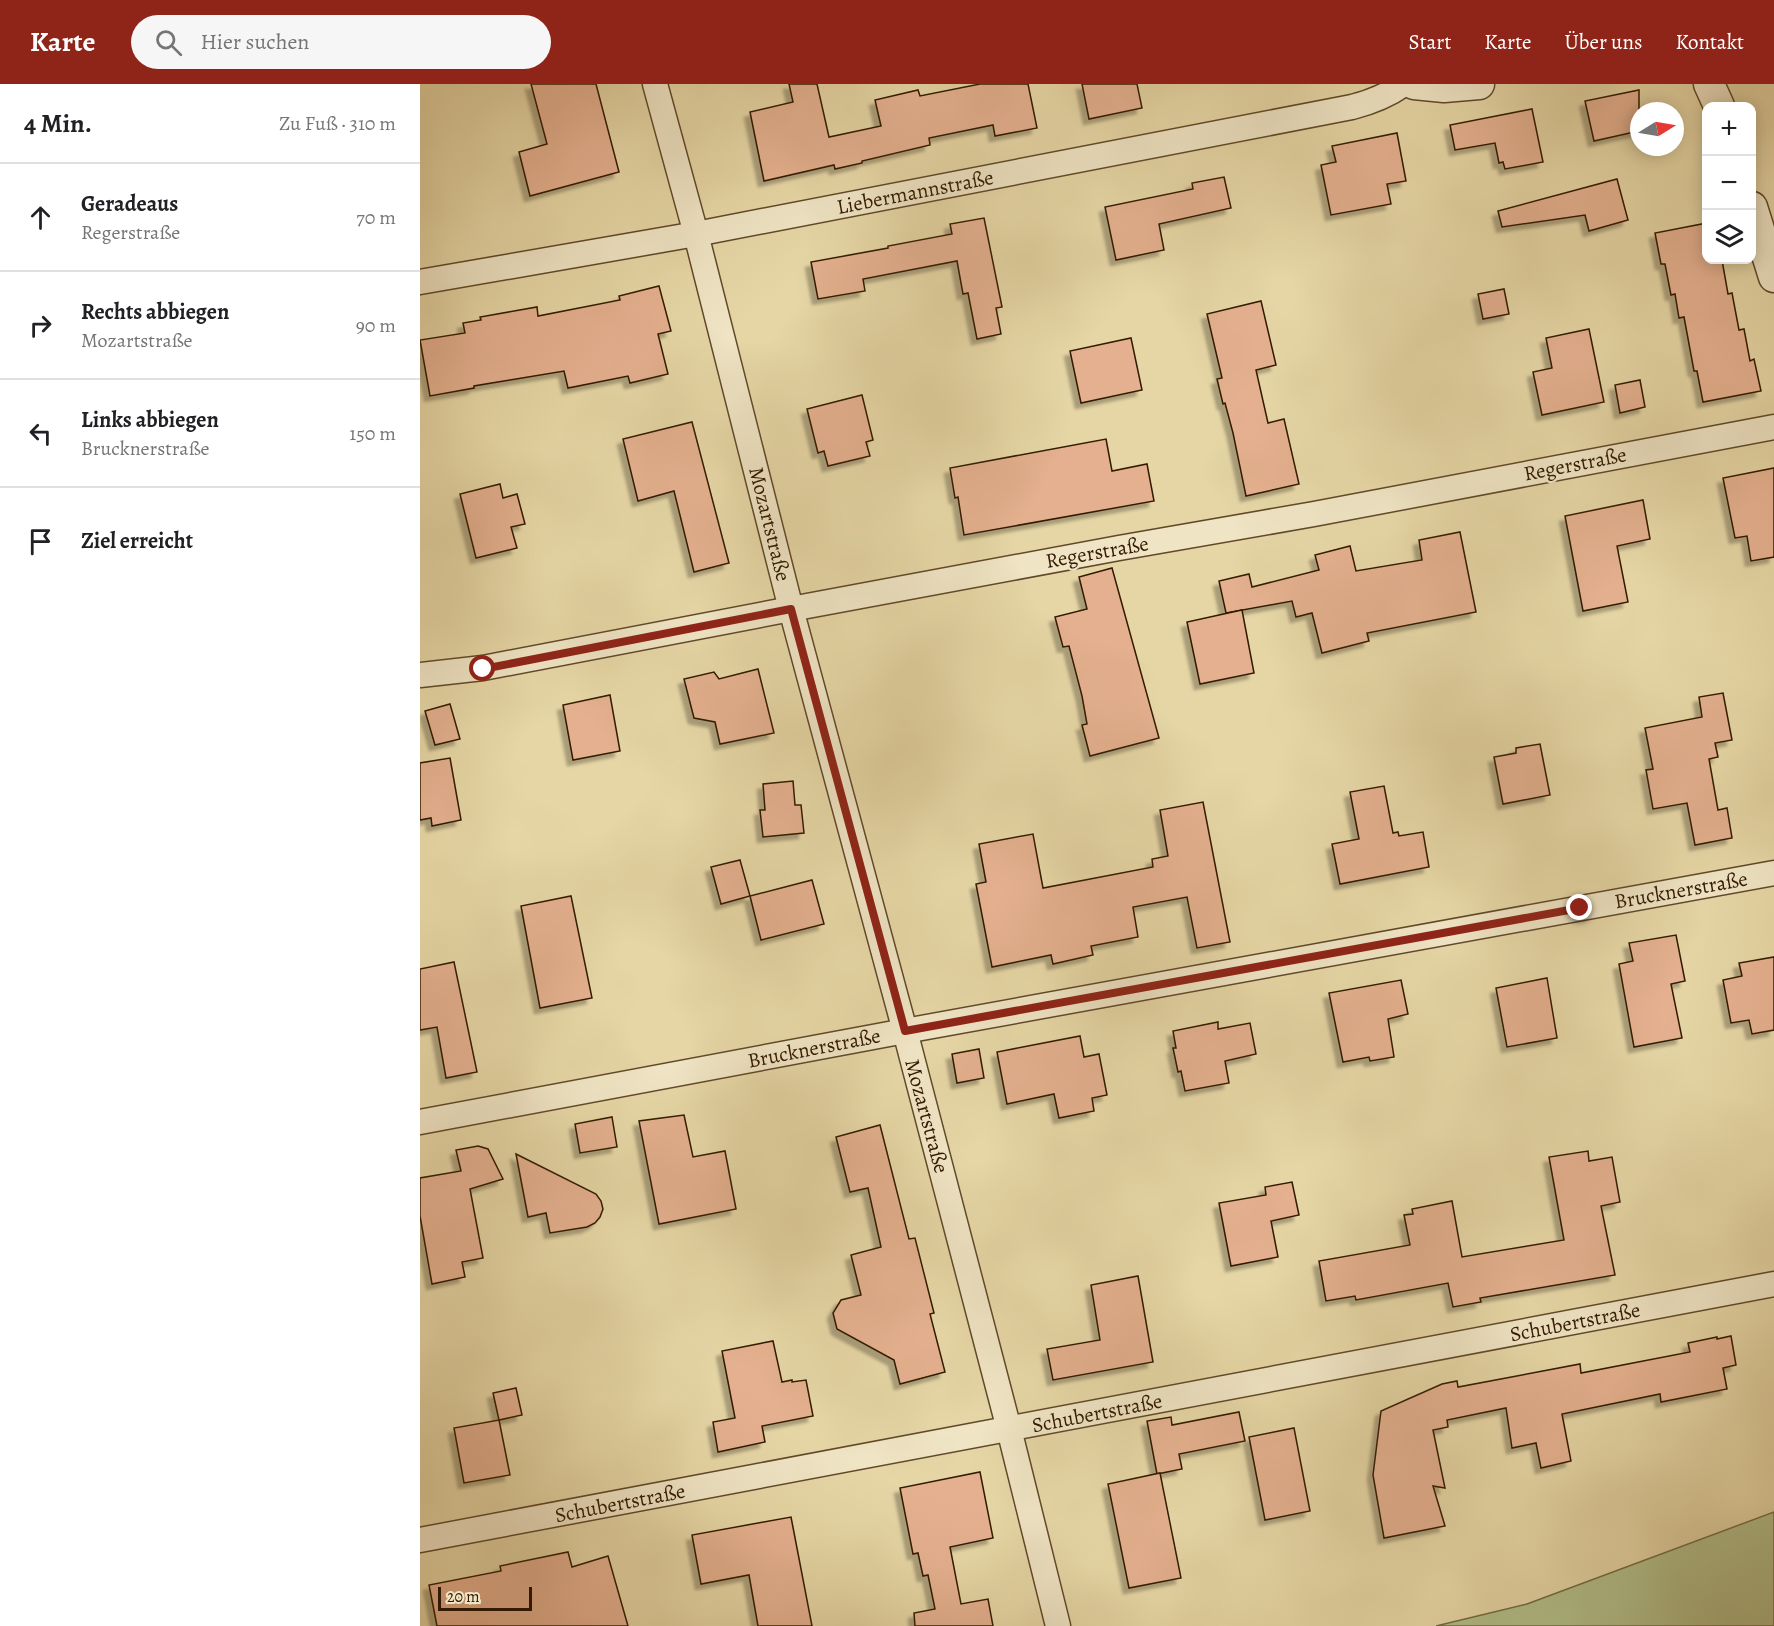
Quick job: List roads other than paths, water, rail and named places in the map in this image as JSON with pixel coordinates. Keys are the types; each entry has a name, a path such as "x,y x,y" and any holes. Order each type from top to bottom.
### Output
{"street":[{"name":"Mozartstraße","path":"656,84 791,609 905,1031 1058,1626"},
{"name":"Liebermannstraße","path":"420,282 696,234 1352,107 1373,102 1404,84"},
{"path":"1414,84 1444,87 1479,84"},
{"path":"1709,84 1717,102"},
{"path":"1753,210 1774,277"},
{"name":"Regerstraße","path":"420,675 483,669 791,609 1314,514 1774,427"},
{"name":"Brucknerstraße","path":"420,1122 1774,873"},
{"name":"Schubertstraße","path":"420,1540 1774,1284"}]}
